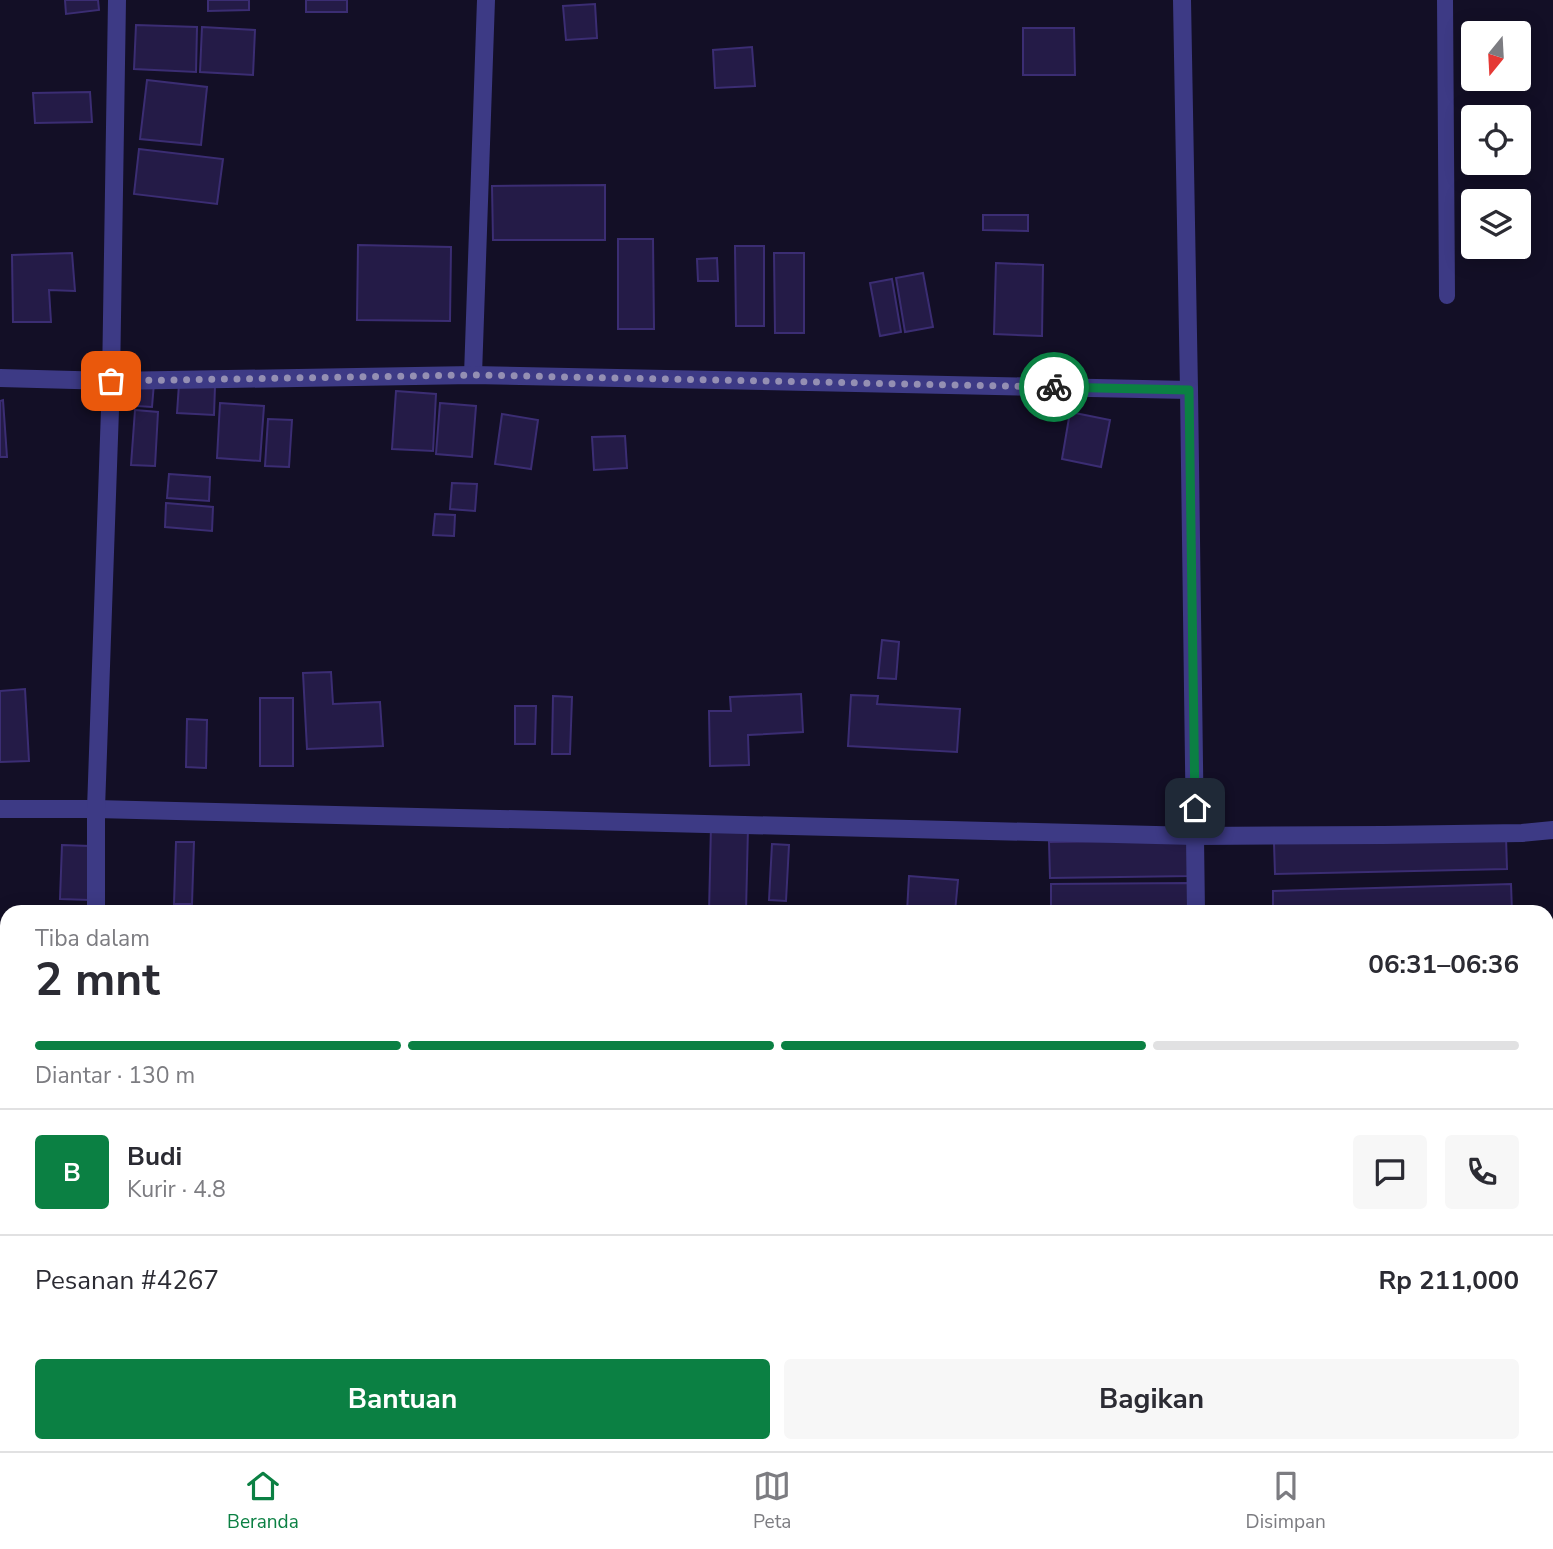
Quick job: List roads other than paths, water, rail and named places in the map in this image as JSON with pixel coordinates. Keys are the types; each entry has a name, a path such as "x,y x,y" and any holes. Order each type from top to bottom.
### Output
{"street":[{"path":"96,905 96,809 111,381 117,0"},
{"path":"473,375 486,0"},
{"path":"1182,0 1196,905"},
{"path":"0,378 111,381 473,375 1189,390"},
{"path":"0,809 96,809 1195,836 1522,833 1553,830"}],"lane":[{"path":"1445,0 1447,296"}]}
